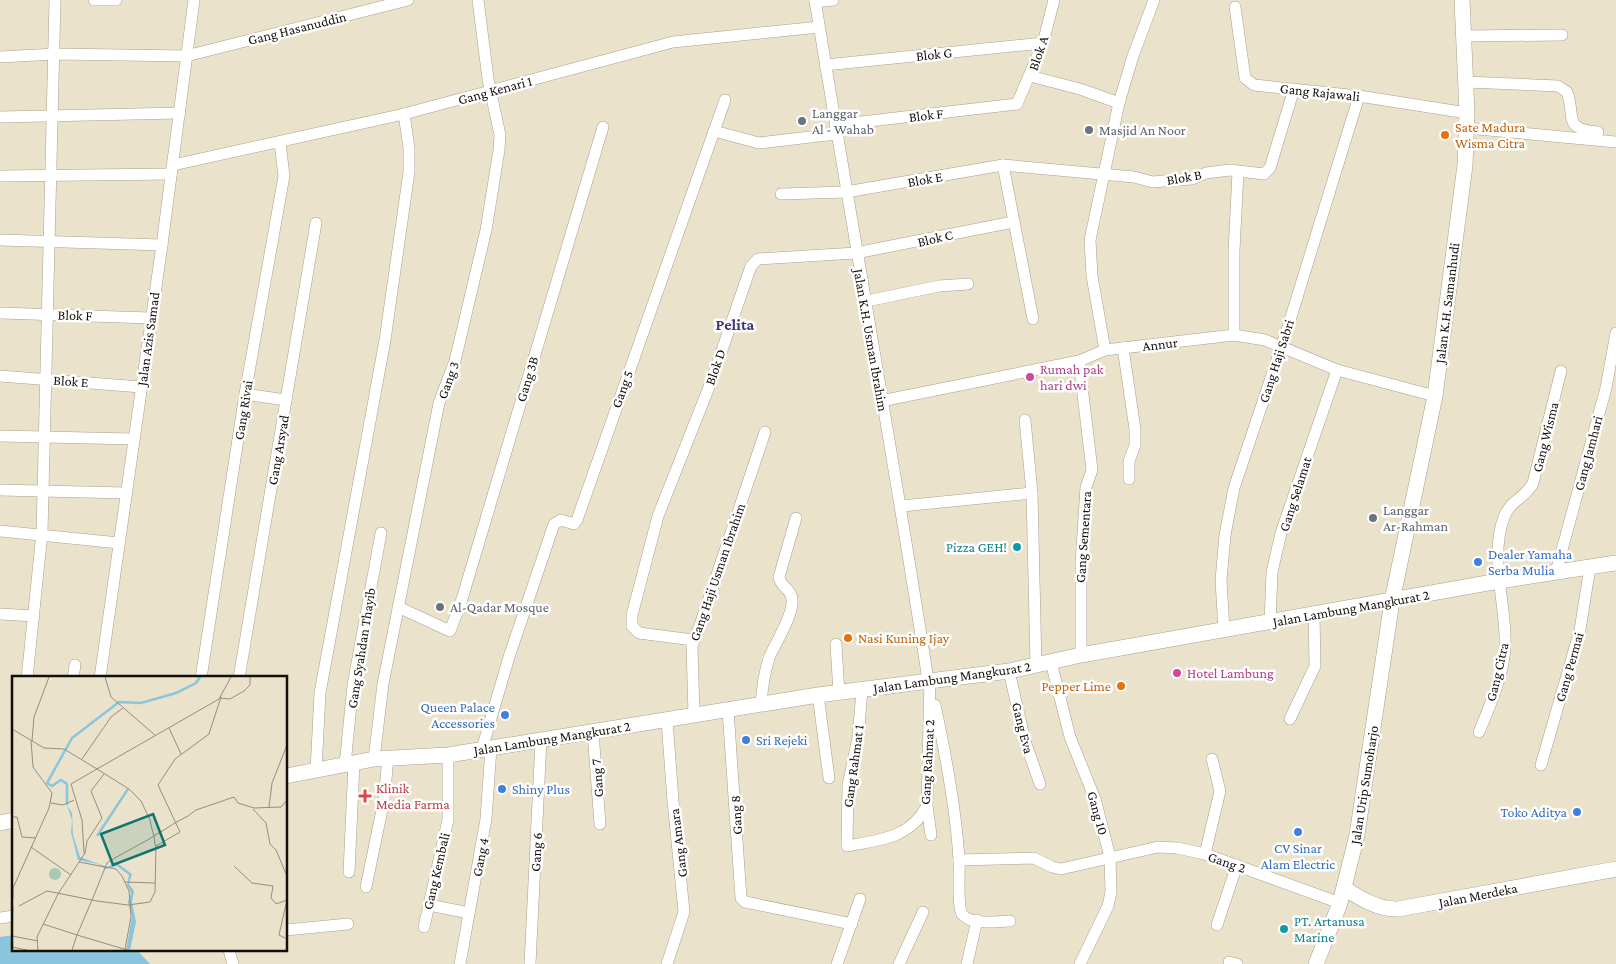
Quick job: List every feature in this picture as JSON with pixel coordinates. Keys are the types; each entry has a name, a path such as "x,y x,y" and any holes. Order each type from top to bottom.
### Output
{"street":[{"path":"27,676 42,533 44,492 55,0"},
{"path":"94,0 116,0"},
{"name":"Jalan Azis Samad","path":"100,676 150,318 162,245 194,0"},
{"name":"Gang Hasanuddin","path":"0,57 54,54 186,56 408,0"},
{"name":"Gang 3","path":"366,887 384,800 381,759 383,684 440,403 456,361 486,230 500,135 478,0"},
{"path":"815,1 833,0"},
{"name":"Blok A","path":"1017,104 1043,44 1054,0"},
{"path":"1105,350 1092,276 1090,247 1119,103 1133,56 1154,0"},
{"name":"Jalan K.H. Samanhudi","path":"1392,602 1435,396 1450,285 1467,121 1462,0"},
{"name":"Jalan K.H. Usman Ibrahim","path":"815,1 856,253 867,301 882,401 902,506 930,682"},
{"name":"Gang Rajawali","path":"1235,7 1245,78 1261,87 1359,96 1467,121 1616,142"},
{"name":"Gang Kenari 1","path":"0,176 172,169 404,114 673,42 819,26"},
{"path":"1464,36 1562,36"},
{"name":"Blok G","path":"826,65 1043,44"},
{"path":"1030,76 1080,89 1119,103"},
{"path":"1466,82 1558,86 1567,92 1570,118 1576,127 1584,131 1598,132"},
{"name":"Blok B","path":"1105,176 1164,181 1192,179 1219,171 1265,174 1294,89"},
{"name":"Gang Haji Sabri","path":"1224,631 1221,580 1228,513 1234,488 1359,96"},
{"name":"Gang 5","path":"509,657 554,524 561,520 574,524 577,520 725,100"},
{"name":"Blok F","path":"714,131 759,143 1017,104"},
{"path":"0,117 52,114 180,113"},
{"path":"316,770 320,693 386,340 407,182 408,148 404,114"},
{"name":"Gang 3B","path":"398,607 450,631 462,599 603,126"},
{"name":"Gang Rivai","path":"201,676 245,394 284,176 280,143"},
{"path":"1003,165 1033,319"},
{"name":"Blok E","path":"781,194 846,192 1003,165 1105,176"},
{"path":"1234,335 1234,252 1238,172"},
{"name":"Blok C","path":"856,253 1013,222"},
{"name":"Gang Arsyad","path":"239,676 316,223"},
{"path":"0,240 49,240 162,245"},
{"name":"Blok D","path":"692,640 639,633 632,626 632,615 658,516 711,382 750,266 758,259 856,253"},
{"path":"867,301 939,286 968,284"},
{"name":"Blok F","path":"0,313 150,318"},
{"name":"Gang Jamhari","path":"1556,572 1606,388 1616,333"},
{"name":"Annur","path":"882,401 1079,361 1105,350 1234,335 1265,340 1337,370 1435,396"},
{"path":"1123,348 1135,429 1135,445 1129,461 1129,479"},
{"name":"Gang Sementara","path":"1079,361 1092,470 1086,487 1081,564 1081,655"},
{"name":"Gang Selamat","path":"1270,622 1272,572 1281,533 1337,370"},
{"name":"Gang Wisma","path":"1499,581 1500,541 1503,521 1512,502 1525,494 1533,483 1561,372"},
{"name":"Blok E","path":"0,376 141,387"},
{"path":"245,394 286,400"},
{"path":"1025,420 1032,492 1036,665"},
{"name":"Gang Haji Usman Ibrahim","path":"694,715 692,640 700,625 765,432"},
{"path":"0,436 134,439"},
{"path":"0,490 126,493"},
{"path":"902,506 1032,492"},
{"path":"761,705 762,683 769,659 792,604 790,593 780,584 779,577 796,518"},
{"path":"0,531 42,533 119,543"},
{"name":"Gang Syahdan Thayib","path":"349,872 349,764 352,685 381,533"},
{"name":"Jalan Lambung Mangkurat 2","path":"288,776 381,759 448,755 818,695 1009,671 1081,655 1392,602 1499,581 1616,564"},
{"name":"Gang Permai","path":"1541,765 1580,630 1590,568"},
{"name":"Gang Citra","path":"1479,732 1496,687 1505,648 1506,636 1499,581"},
{"name":"Jalan Urip Sumoharjo","path":"1316,964 1342,895 1358,835 1392,602"},
{"path":"0,614 34,616"},
{"path":"1290,719 1315,666 1314,614"},
{"path":"836,644 839,693"},
{"name":"Gang 4","path":"460,964 486,820 486,749 509,657"},
{"name":"Gang 10","path":"1051,662 1070,737 1095,799 1110,857 1111,892 1108,906 1080,964"},
{"path":"73,676 75,665"},
{"name":"Gang Eva","path":"1009,671 1025,741 1040,784"},
{"path":"930,682 946,755 959,860 960,909 966,916 977,920 1010,920"},
{"name":"Gang Rahmat 2","path":"900,834 918,820 927,806 930,682"},
{"name":"Gang Rahmat 1","path":"862,690 858,738 848,785 847,846 885,839 900,834"},
{"path":"818,695 829,778"},
{"name":"Gang 8","path":"728,710 740,896 745,902 822,916 852,924"},
{"name":"Gang Amara","path":"666,964 684,912 667,720"},
{"name":"Gang 7","path":"593,732 600,824"},
{"name":"Gang 6","path":"530,964 541,740"},
{"name":"Gang Kembali","path":"424,927 448,820 448,755"},
{"path":"1205,854 1220,791 1212,759"},
{"path":"927,806 931,835"},
{"name":"Gang 2","path":"959,860 1034,858 1052,867 1061,868 1158,847 1205,854 1342,895"},
{"path":"1217,925 1237,865"},
{"name":"Jalan Merdeka","path":"1342,895 1388,910 1616,869"},
{"path":"837,964 860,899"},
{"path":"428,905 469,913"},
{"path":"899,964 923,912"},
{"path":"967,964 977,920"},
{"path":"288,930 348,924"}],"water":[{"path":"12,935 12,952 139,952 150,964 0,964 0,937"}],"place":[{"name":"Langgar Al - Wahab","path":"802,121"},
{"name":"Masjid An Noor","path":"1089,130"},
{"name":"Sate Madura Wisma Citra","path":"1445,135"},
{"name":"Rumah pak hari dwi","path":"1030,377"},
{"name":"Langgar Ar-Rahman","path":"1373,518"},
{"name":"Pizza GEH!","path":"1017,547"},
{"name":"Dealer Yamaha Serba Mulia","path":"1478,562"},
{"name":"Al-Qadar Mosque","path":"440,607"},
{"name":"Nasi Kuning Ijay","path":"848,638"},
{"name":"Hotel Lambung","path":"1177,673"},
{"name":"Pepper Lime","path":"1121,686"},
{"name":"Queen Palace Accessories","path":"505,715"},
{"name":"Sri Rejeki","path":"746,740"},
{"name":"Shiny Plus","path":"502,789"},
{"name":"Klinik Media Farma","path":"365,796"},
{"name":"Toko Aditya","path":"1577,812"},
{"name":"CV Sinar Alam Electric","path":"1298,832"},
{"name":"PT. Artanusa Marine","path":"1284,929"}],"district":[{"name":"Pelita","path":"735,324"}]}
